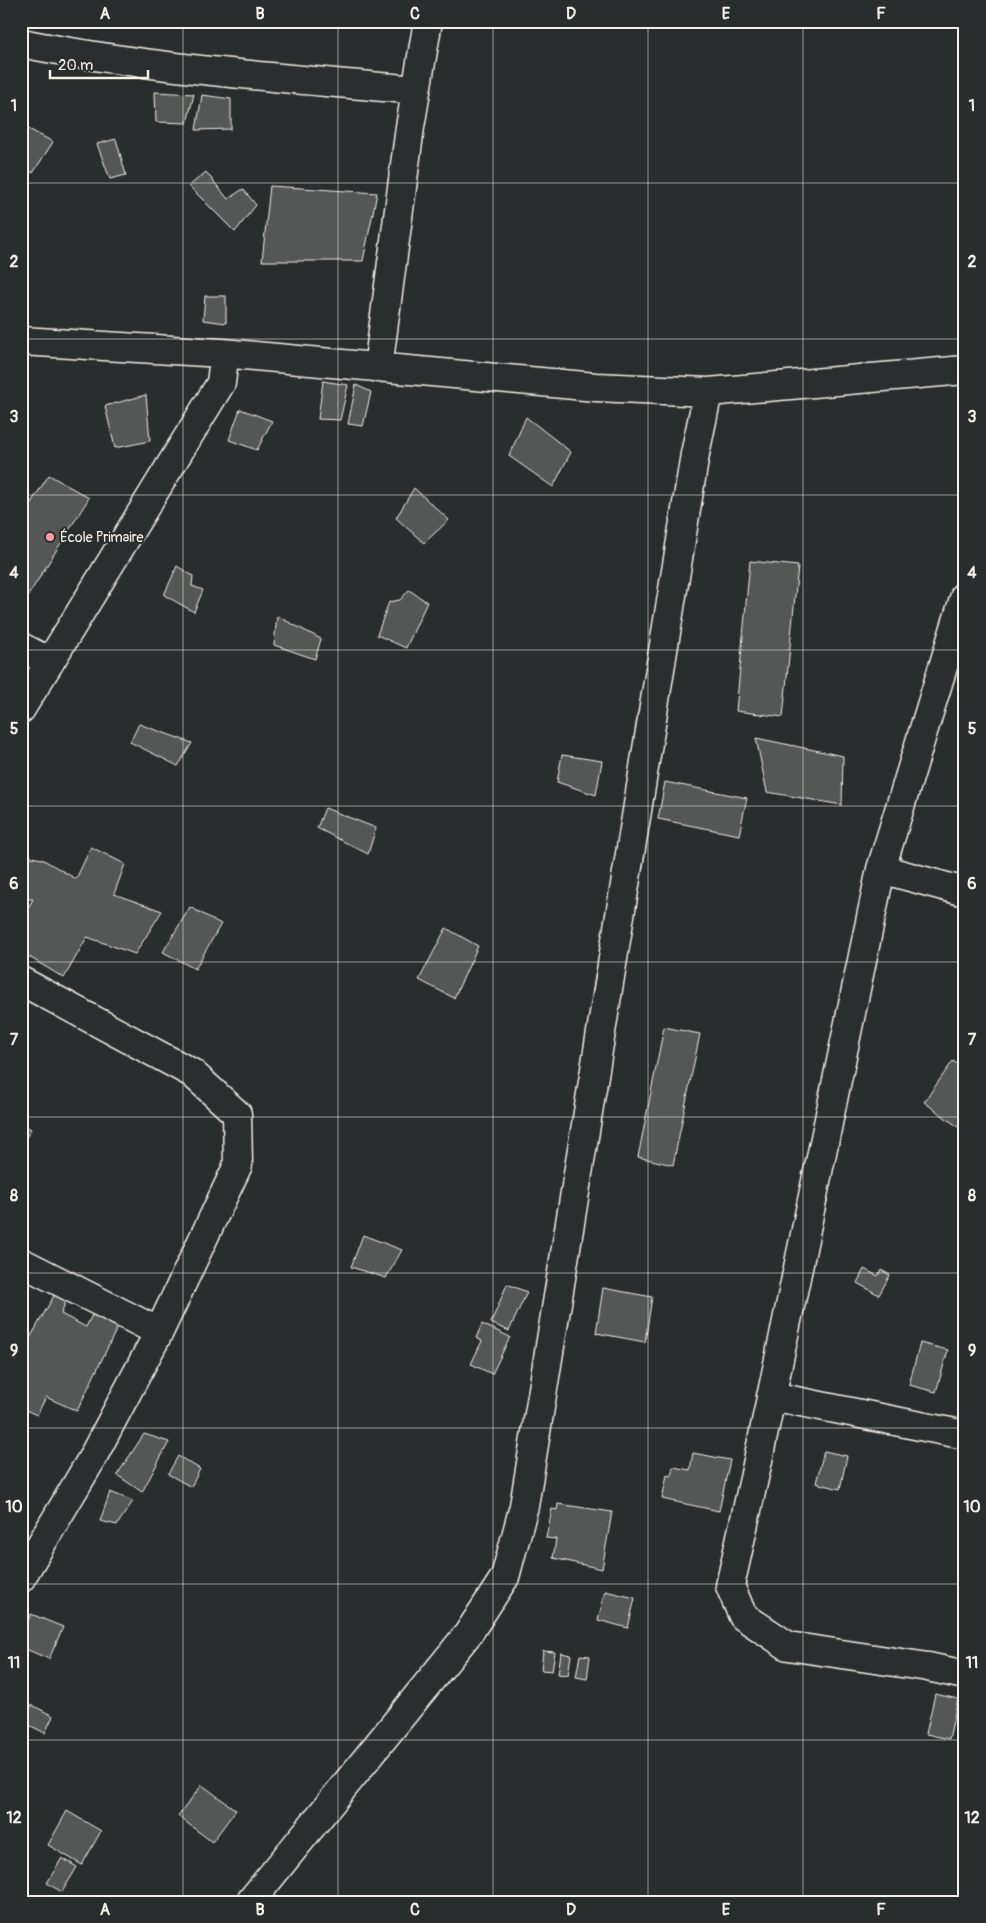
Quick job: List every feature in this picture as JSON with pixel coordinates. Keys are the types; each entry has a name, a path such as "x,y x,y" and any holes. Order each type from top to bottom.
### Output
{"street":[{"path":"378,368 416,90 428,21"},
{"path":"21,43 129,61 192,69 416,90"},
{"path":"21,341 222,353 596,387 708,392 965,370"},
{"path":"21,709 221,382 224,367 222,353"},
{"path":"250,1902 468,1634 505,1577 524,1506 695,454 708,392"},
{"path":"965,595 880,869 730,1586 743,1616 788,1646 928,1667 965,1675"},
{"path":"21,647 50,662"},
{"path":"880,869 965,892"},
{"path":"21,981 192,1073 237,1114 238,1165 159,1332 90,1462 25,1565"},
{"path":"21,1262 159,1332"},
{"path":"771,1396 965,1435"}],"building":[{"path":"155,92 194,94 187,123 156,122"},
{"path":"202,95 231,99 231,129 196,130"},
{"path":"21,125 53,142 33,173 21,166"},
{"path":"116,139 126,175 110,179 97,144"},
{"path":"206,172 228,199 243,189 256,205 235,232 189,186"},
{"path":"270,186 377,193 363,261 262,261"},
{"path":"205,296 226,296 226,323 203,320"},
{"path":"323,381 348,385 340,420 318,419"},
{"path":"356,385 371,392 363,426 348,424"},
{"path":"146,395 150,441 115,448 105,406"},
{"path":"240,409 272,421 257,450 229,440"},
{"path":"526,417 571,452 553,487 509,456"},
{"path":"49,475 89,498 21,607 21,518"},
{"path":"414,488 449,520 424,543 396,518"},
{"path":"750,561 798,566 783,717 736,711"},
{"path":"177,566 193,576 192,586 203,590 194,612 164,595"},
{"path":"409,590 427,602 406,648 377,635 389,602 400,600"},
{"path":"277,616 321,639 315,659 274,645"},
{"path":"139,724 192,743 178,766 130,742"},
{"path":"756,738 843,756 842,805 767,792"},
{"path":"562,755 602,761 596,795 557,782"},
{"path":"965,761 965,787 959,785"},
{"path":"665,782 747,798 739,835 658,819"},
{"path":"325,808 376,828 368,854 317,828"},
{"path":"91,847 125,864 114,894 162,911 135,954 87,937 64,978 21,952 21,921 33,899 21,899 21,855 42,859 76,879"},
{"path":"190,907 221,924 195,969 163,952"},
{"path":"446,928 478,946 454,998 419,980"},
{"path":"664,1027 700,1034 673,1165 638,1157"},
{"path":"953,1061 965,1070 965,1132 924,1102"},
{"path":"21,1124 31,1129 21,1146"},
{"path":"363,1235 402,1250 386,1278 351,1267"},
{"path":"864,1269 878,1276 881,1270 890,1275 879,1295 857,1283"},
{"path":"507,1284 527,1292 509,1331 491,1323"},
{"path":"603,1288 652,1297 645,1342 596,1333"},
{"path":"55,1294 66,1300 61,1314 86,1327 92,1315 119,1324 77,1411 46,1397 37,1415 21,1408 21,1333 30,1338"},
{"path":"482,1324 510,1337 492,1374 471,1364 482,1341 476,1338"},
{"path":"920,1343 948,1350 936,1392 909,1385"},
{"path":"144,1434 169,1442 142,1492 117,1475"},
{"path":"824,1451 847,1456 840,1489 816,1483"},
{"path":"693,1453 730,1460 719,1511 662,1499 667,1475 671,1476 673,1467 690,1470"},
{"path":"178,1456 200,1469 191,1487 168,1474"},
{"path":"110,1492 133,1501 117,1525 100,1521"},
{"path":"558,1504 612,1512 602,1569 553,1558 556,1539 546,1538 552,1509 557,1510"},
{"path":"605,1591 635,1598 628,1628 598,1620"},
{"path":"31,1614 63,1627 49,1659 21,1647 21,1636"},
{"path":"543,1651 555,1652 552,1671 541,1670"},
{"path":"561,1653 571,1655 568,1675 558,1674"},
{"path":"580,1655 590,1656 587,1679 576,1677"},
{"path":"935,1694 958,1699 949,1739 926,1734"},
{"path":"32,1705 53,1716 45,1733 23,1722"},
{"path":"202,1785 236,1810 212,1842 178,1816"},
{"path":"67,1811 101,1831 82,1865 48,1845"},
{"path":"62,1858 77,1867 62,1892 47,1883"}],"place":[{"name":"École Primaire","path":"50,537"}]}
